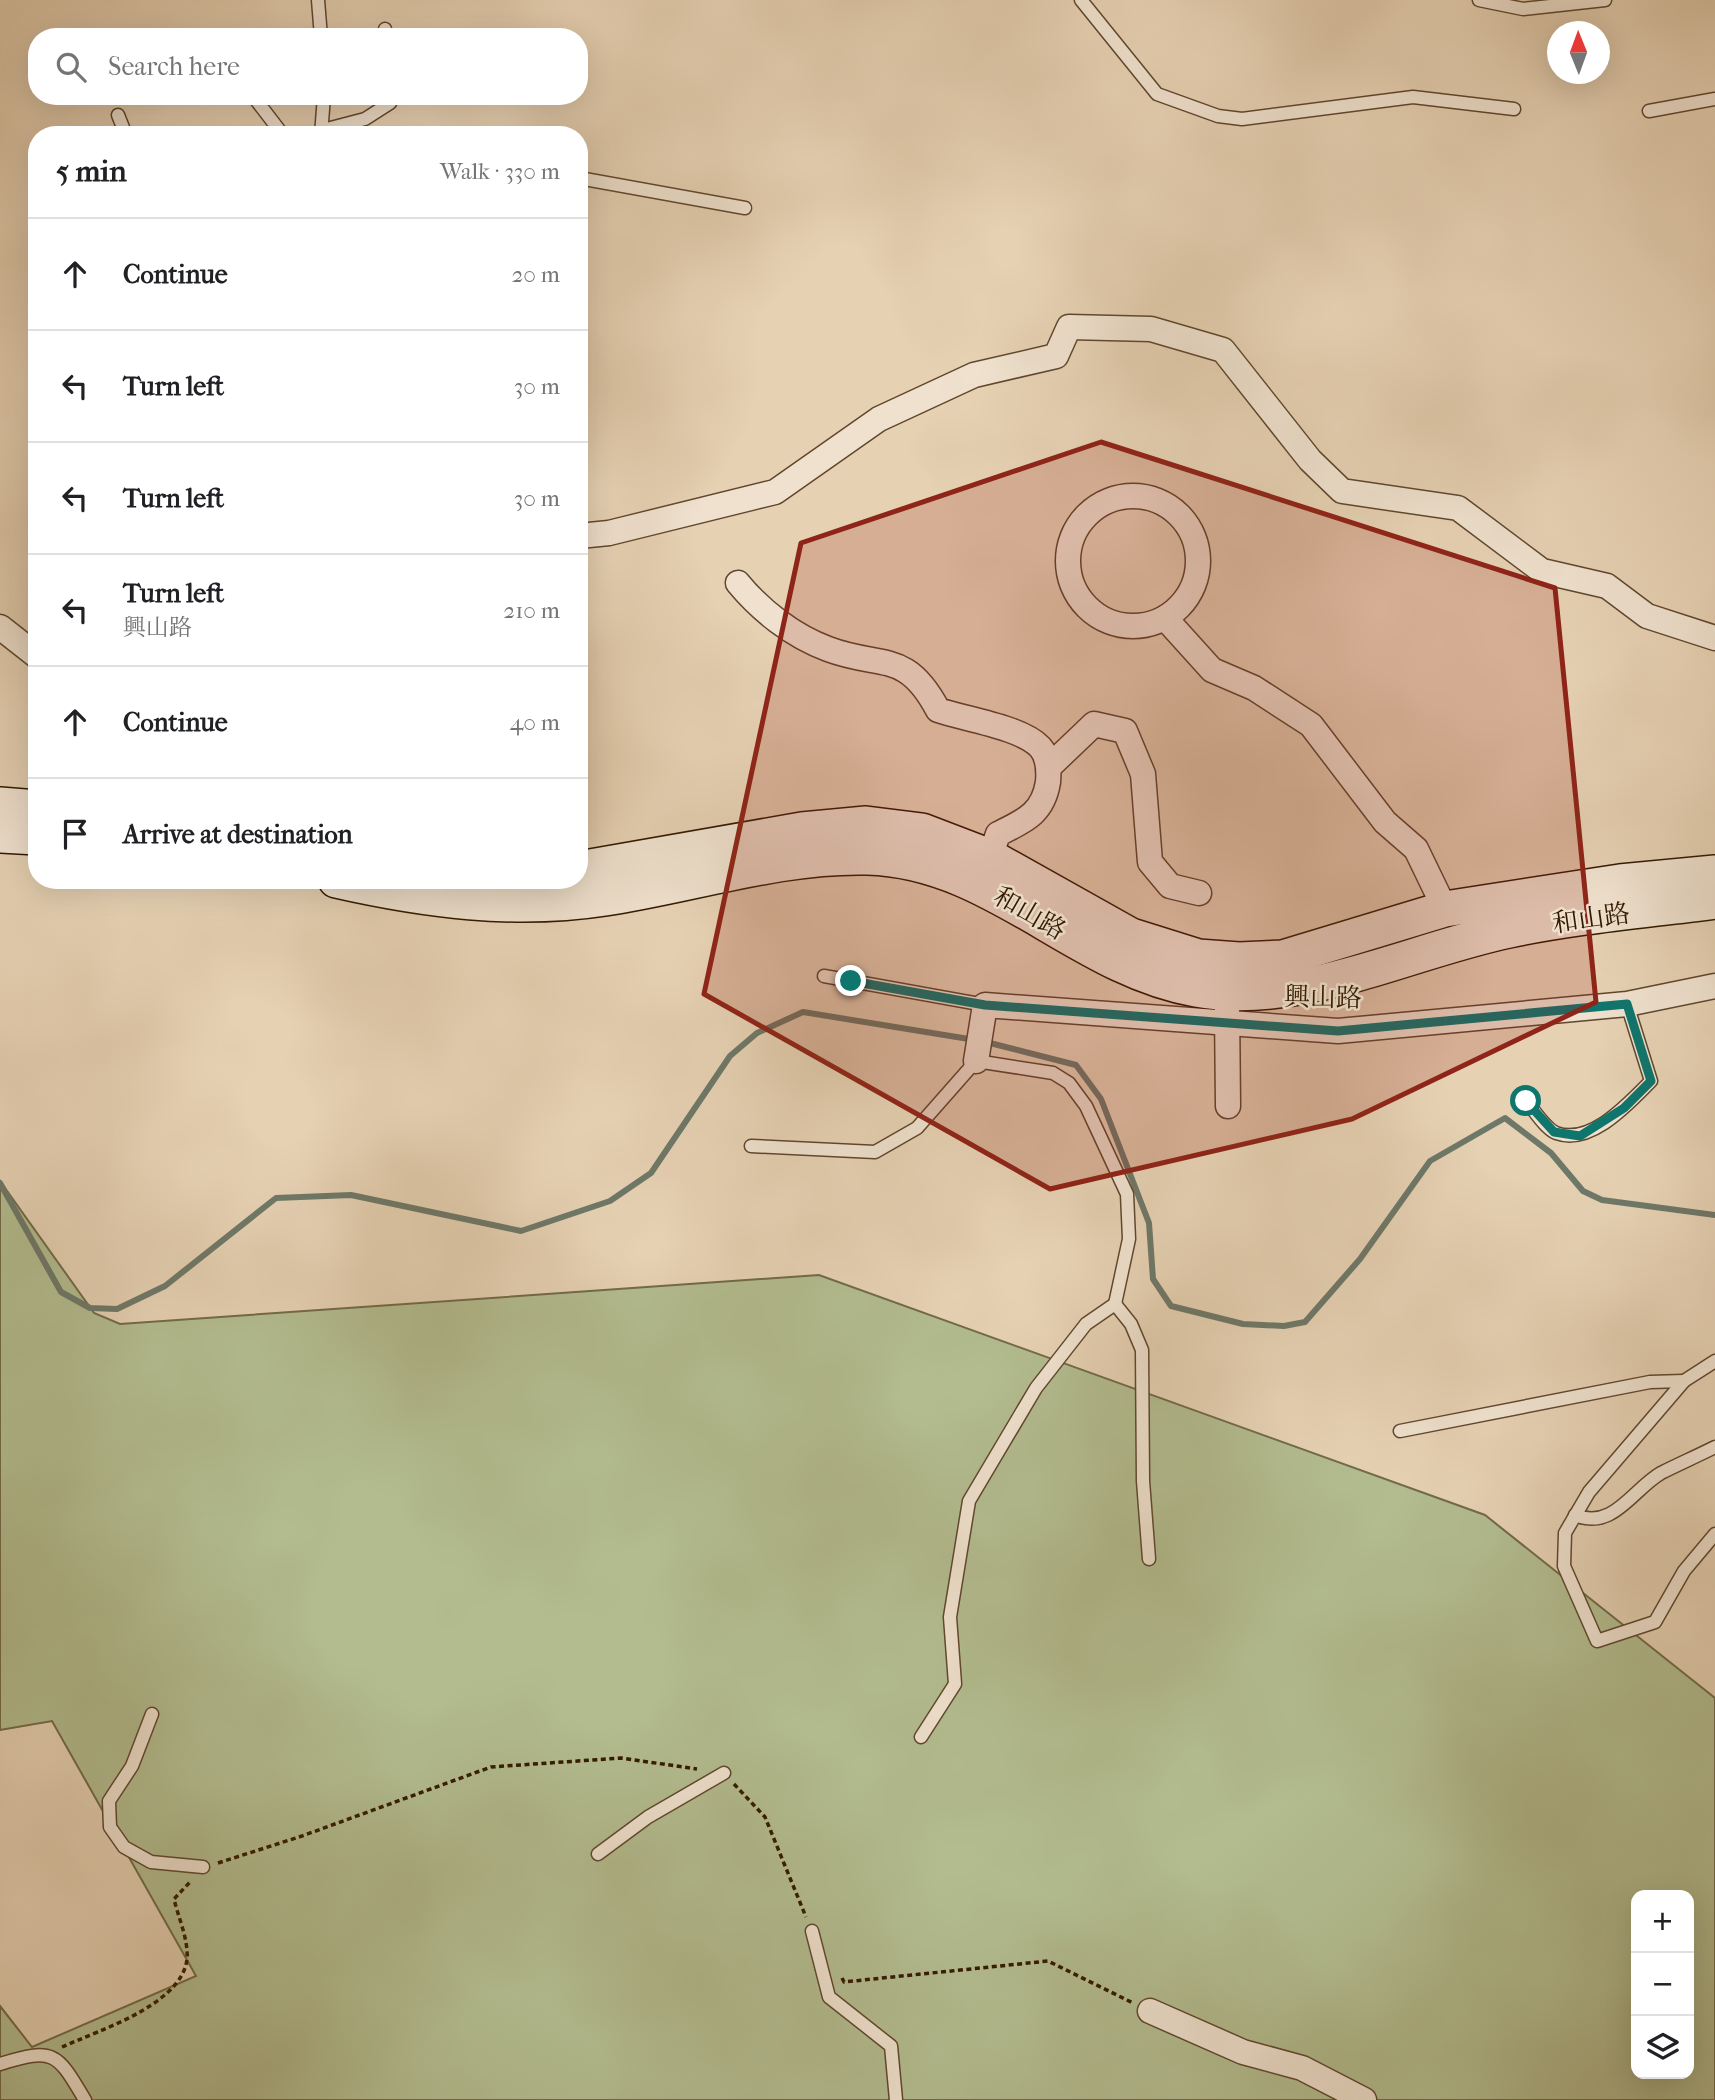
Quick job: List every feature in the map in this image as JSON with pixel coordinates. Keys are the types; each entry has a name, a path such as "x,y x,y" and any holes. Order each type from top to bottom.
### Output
{"main road":[{"path":"0,805 28,807"},
{"name":"和山路","path":"588,867 802,830 866,824 922,831 990,857 1131,936 1198,957 1283,958 1445,909 1620,882 1715,873"},
{"path":"0,835 28,837"},
{"name":"和山路","path":"375,889 477,905 603,899 811,860 867,857 920,862 978,884 1126,968 1191,989 1227,1008 1510,929 1715,901"}],"street":[{"path":"588,535 609,533 775,492 879,419 974,375 1056,356 1069,327 1151,329 1223,350 1310,460 1342,491 1458,508 1542,571 1607,586 1647,616 1715,638"},
{"path":"1126,496 1152,498 1175,510 1191,529 1199,553 1197,579 1185,602 1166,618 1141,626 1115,624 1093,612 1076,593 1068,569 1070,543 1082,520 1102,503 1126,496"},
{"path":"738,583 760,610 827,649 903,666 927,689 937,710 1014,732 1040,747 1050,766 1047,789 1033,817 998,834 990,857"},
{"path":"1166,618 1212,670 1254,688 1311,725 1385,822 1416,849 1445,909"},
{"path":"0,628 28,649"},
{"path":"1050,766 1094,724 1125,731 1143,774 1150,862 1170,886 1199,893"},
{"name":"興山路","path":"985,1005 1227,1008 1338,1031 1627,1004 1715,986"},
{"path":"976,1061 985,1005"},
{"path":"1227,1008 1228,1106"},
{"path":"1150,2011 1243,2052 1302,2068 1364,2100"}],"lane":[{"path":"317,0 320,28"},
{"path":"1081,0 1157,94 1218,116 1241,118 1413,97 1514,109"},
{"path":"1479,0 1523,9 1605,0"},
{"path":"1650,111 1715,99"},
{"path":"260,105 276,126"},
{"path":"322,126 324,105"},
{"path":"342,126 365,119 387,105"},
{"path":"118,115 122,126"},
{"path":"588,180 745,208"},
{"path":"824,976 985,1005"},
{"path":"1526,1101 1554,1132 1580,1136 1624,1108 1651,1081 1627,1004"},
{"path":"751,1146 875,1152 917,1128 976,1061 1053,1073 1069,1083 1086,1106 1127,1194 1129,1239 1115,1304 1086,1324 1036,1388 970,1501 950,1617 955,1684 921,1737"},
{"path":"1115,1304 1131,1324 1142,1350 1143,1481 1149,1559"},
{"path":"1715,1361 1684,1381 1589,1492 1565,1533 1564,1566 1597,1641 1655,1622 1684,1571 1715,1534"},
{"path":"1401,1431 1650,1382 1684,1381"},
{"path":"1575,1516 1588,1521 1612,1514 1659,1475 1715,1447"},
{"path":"152,1714 132,1766 109,1801 110,1826 124,1847 151,1862 204,1867"},
{"path":"598,1854 648,1817 724,1773"},
{"path":"811,1931 829,1997 891,2046 896,2100"},
{"path":"0,2064 24,2056 48,2054 64,2064 85,2100"}],"path":[{"path":"48,2054 164,1999 184,1974 188,1952 174,1899 204,1867 302,1836 491,1767 621,1758 724,1773 765,1817 811,1931"},
{"path":"838,1972 844,1982 1048,1961 1150,2011"}],"highlighted area":[{"path":"1101,442 1555,588 1596,1002 1352,1119 1050,1189 704,994 801,543"}],"green space":[{"path":"0,1181 94,1313 120,1324 819,1275 1485,1515 1715,1698 1715,2100 0,2100 0,2006 32,2047 196,1976 52,1721 0,1730"}],"waterway":[{"path":"0,1183 61,1292 90,1308 117,1309 165,1286 276,1198 351,1195 521,1231 610,1201 651,1173 730,1056 757,1033 803,1012 975,1040"},
{"path":"986,1042 1076,1065 1101,1099 1149,1223 1153,1279 1171,1306 1243,1324 1284,1326 1305,1322 1360,1259 1430,1161 1505,1118 1551,1153 1583,1191 1602,1200 1715,1215"}],"route":[{"path":"851,981 985,1005 1338,1031 1627,1004 1651,1081 1624,1108 1580,1136 1554,1132 1526,1101"}]}
